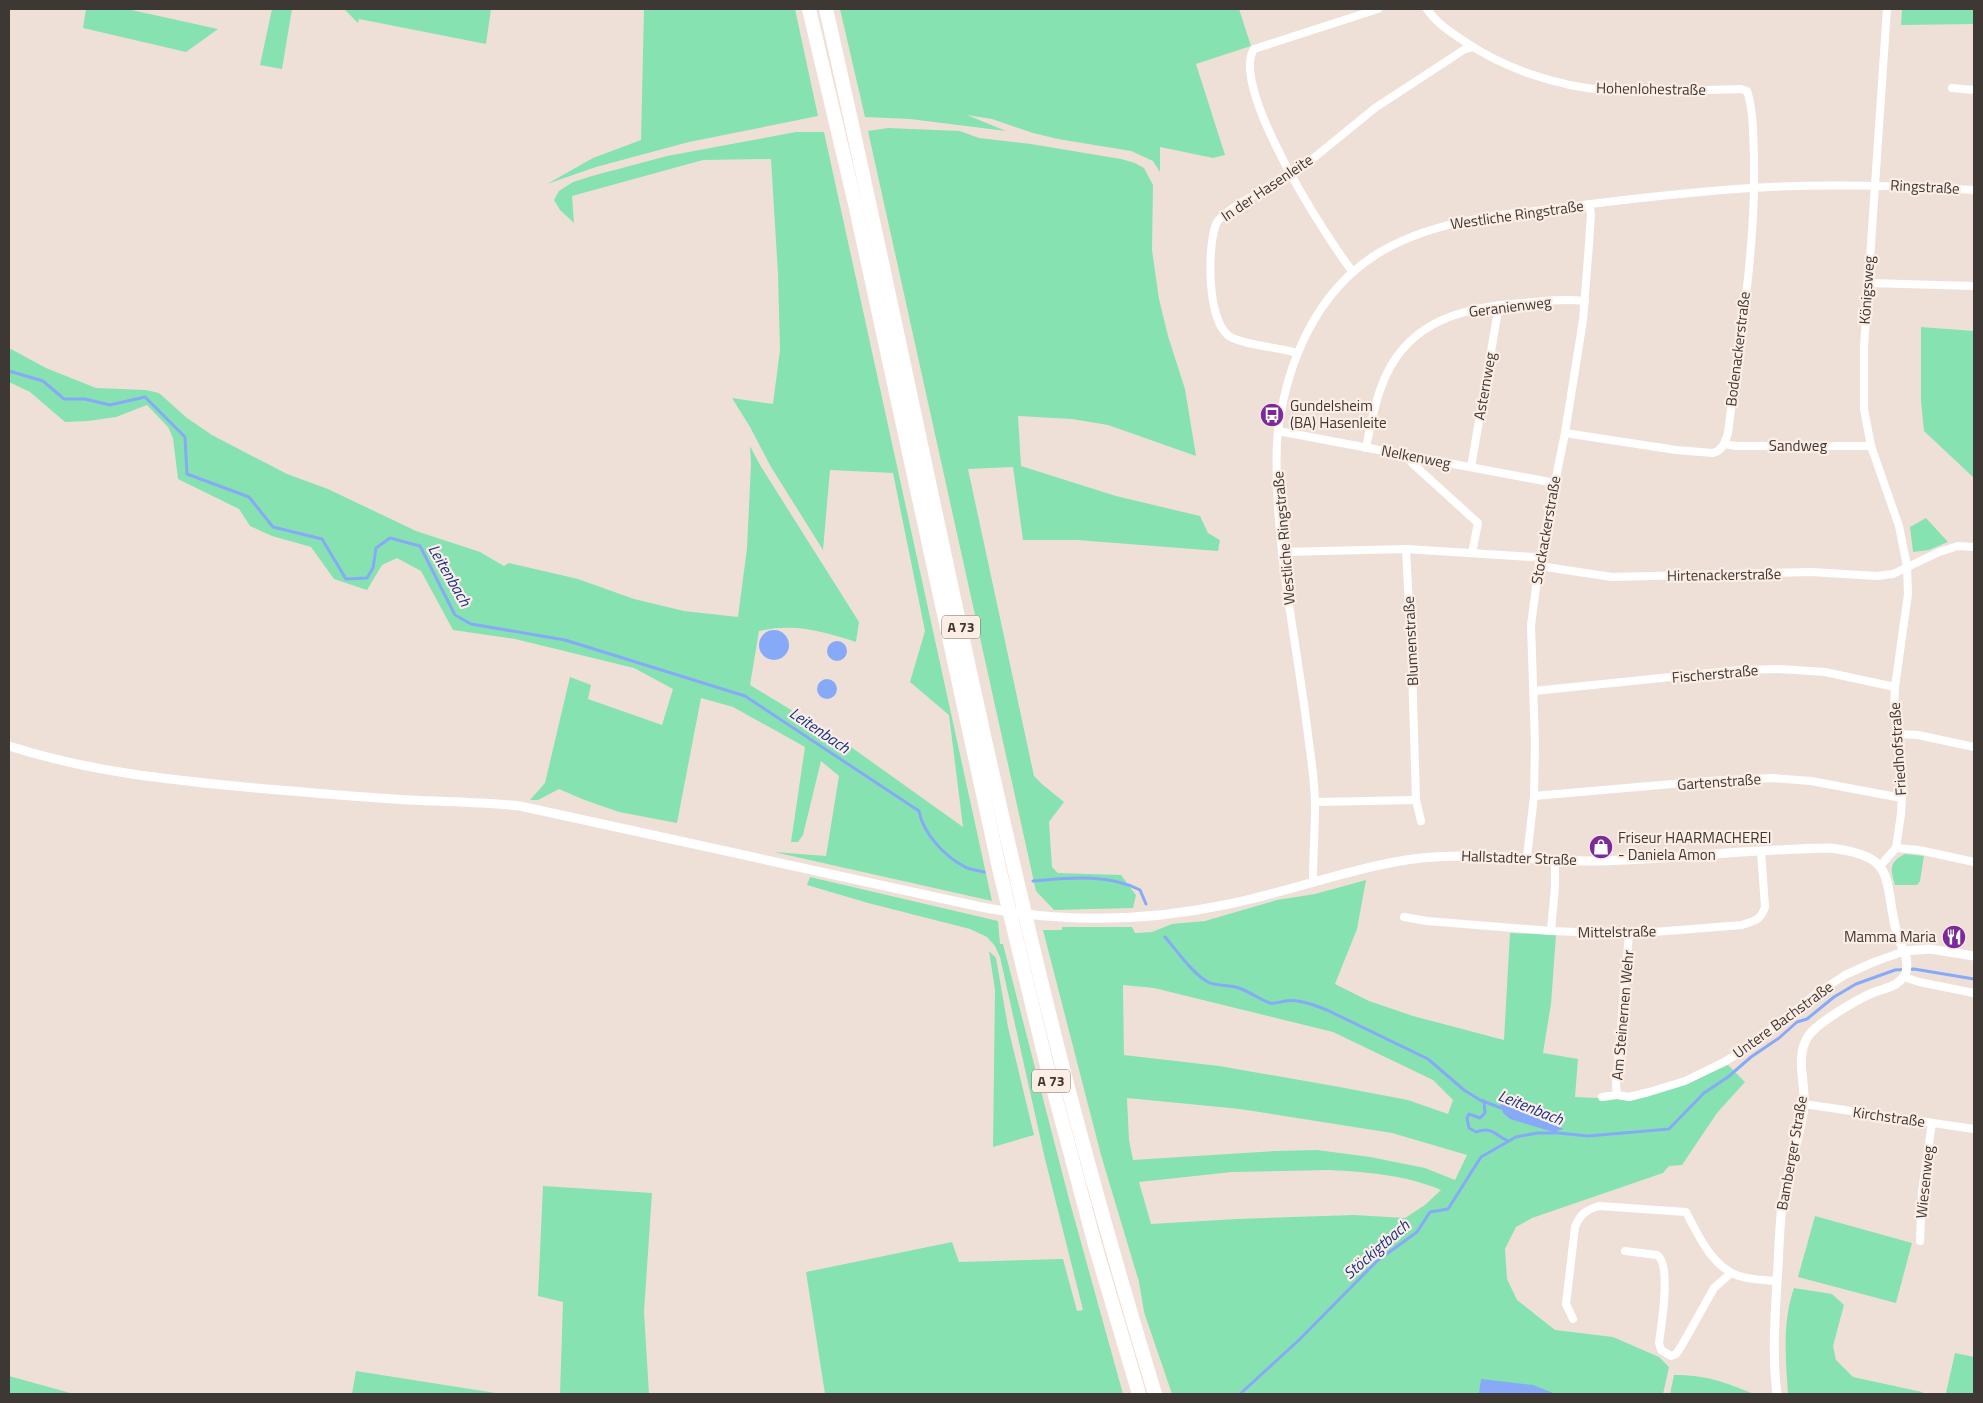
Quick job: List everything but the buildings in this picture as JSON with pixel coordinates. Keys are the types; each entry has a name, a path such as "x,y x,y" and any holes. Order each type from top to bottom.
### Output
{"highway":[{"name":"A 73","path":"809,9 856,208 999,868 1045,1058 1108,1293 1139,1394"},
{"name":"A 73","path":"826,9 871,206 1000,805 1060,1056 1123,1287 1155,1394"}],"street":[{"path":"1353,272 1317,221 1290,173 1259,107 1252,82 1249,61 1254,49 1378,9"},
{"name":"Hohenlohestraße","path":"1427,9 1445,28 1473,47 1517,69 1565,83 1603,90 1741,89 1747,91"},
{"name":"Königsweg","path":"1887,9 1864,347 1864,409 1872,446 1899,526 1907,566"},
{"name":"In der Hasenleite","path":"1297,353 1242,341 1230,336 1220,326 1214,309 1211,288 1211,263 1216,223 1224,214 1236,206 1310,161 1375,108 1407,86 1465,49 1473,47"},
{"path":"1952,88 1974,90"},
{"name":"Bodenackerstraße","path":"1724,444 1728,433 1751,244 1754,188 1753,136 1750,99 1747,91"},
{"name":"Westliche Ringstraße","path":"1313,881 1315,802 1308,734 1282,552 1277,485 1278,431 1287,384 1297,353 1311,323 1334,292 1353,272 1377,254 1431,229 1489,217 1589,204 1754,188 1875,185"},
{"name":"Ringstraße","path":"1875,185 1974,190"},
{"name":"Stockackerstraße","path":"1528,857 1534,796 1535,743 1532,625 1539,566 1565,433 1584,301 1590,244 1591,214 1589,204"},
{"path":"1868,284 1974,286"},
{"name":"Geranienweg","path":"1366,448 1375,406 1382,384 1392,363 1408,343 1425,328 1474,309 1498,305 1566,300 1584,301"},
{"name":"Asternweg","path":"1471,467 1498,305"},
{"name":"Nelkenweg","path":"1278,431 1555,483"},
{"path":"1565,433 1676,450 1713,453 1719,451 1724,444"},
{"name":"Sandweg","path":"1724,444 1736,446 1872,446"},
{"path":"1406,455 1412,464 1478,523 1472,553"},
{"name":"Hirtenackerstraße","path":"1539,566 1612,577 1811,572 1877,576 1893,574 1939,552 1958,546 1974,547"},
{"path":"1282,552 1406,549 1532,557"},
{"name":"Blumenstraße","path":"1406,549 1413,675 1416,800 1421,822"},
{"name":"Friedhofstraße","path":"1896,848 1902,798 1902,764 1894,711 1895,687 1906,620 1908,594 1907,566"},
{"name":"Fischerstraße","path":"1534,691 1732,671 1779,669 1825,672 1895,687"},
{"path":"1897,734 1918,735 1974,747"},
{"name":"Hallstadter Straße","path":"9,746 75,765 108,772 162,779 376,798 480,802 520,806 981,907 1048,917 1085,919 1129,918 1183,913 1248,900 1382,864 1422,858 1478,855 1597,861 1830,848 1864,855 1880,866"},
{"name":"Gartenstraße","path":"1534,796 1707,781 1772,778 1810,781 1902,798"},
{"path":"1315,802 1416,800"},
{"path":"1974,862 1919,850 1896,848 1880,866 1889,888 1896,932 1905,951 1907,963 1904,976 1920,982 1974,992"},
{"name":"Mittelstraße","path":"1404,917 1427,922 1551,931 1629,934 1742,925 1757,921 1763,915 1765,907 1762,851"},
{"path":"1551,931 1556,886 1555,859"},
{"name":"Am Steinernen Wehr","path":"1618,1095 1616,1085 1629,934"},
{"path":"1905,951 1930,949 1974,956"},
{"name":"Untere Bachstraße","path":"1602,1097 1618,1095 1629,1097 1685,1081 1746,1049 1816,994 1845,975 1905,951"},
{"name":"Bamberger Straße","path":"1777,1394 1774,1356 1782,1206 1804,1104 1801,1061 1804,1047 1810,1035 1841,1010 1895,984 1904,976"},
{"name":"Kirchstraße","path":"1804,1104 1974,1129"},
{"name":"Wiesenweg","path":"1920,1241 1922,1191 1932,1123"},
{"path":"1573,1319 1566,1304 1575,1227 1579,1217 1586,1210 1599,1206 1686,1212 1698,1235 1717,1262 1731,1273 1741,1277 1777,1281"},
{"path":"1625,1251 1657,1255 1661,1257 1664,1264 1664,1302 1659,1343 1661,1350 1669,1356 1676,1354 1714,1288 1731,1273"}],"green space":[{"path":"86,9 127,9 218,29 186,52 83,28"},
{"path":"272,9 292,9 282,69 260,65"},
{"path":"344,9 491,9 486,44 359,19 358,23"},
{"path":"644,9 795,9 818,116 689,142 596,167 547,184 593,158 641,140"},
{"path":"840,9 1239,9 1251,46 1196,64 1225,155 1213,158 1160,147 1160,172 1153,161 1131,151 1058,139 1033,133 992,119 967,115 1006,131 910,119 865,117"},
{"path":"1902,9 1974,9 1974,24 1901,25"},
{"path":"888,128 960,131 979,138 1031,144 1121,159 1144,168 1153,185 1152,250 1159,299 1168,336 1185,389 1196,456 1108,425 1072,419 1018,416 1021,466 1116,496 1200,516 1208,533 1220,540 1218,551 1077,540 1023,540 1013,467 968,469 1034,776 1064,802 1049,822 1052,867 1058,873 1121,875 1136,895 1133,908 1054,910 1036,891 868,131"},
{"path":"796,132 824,132 992,901 774,852 826,856 839,776 821,761 803,835 798,842 791,842 805,747 733,707 701,698 677,823 619,812 559,789 538,800 530,800 545,783 570,677 591,685 588,699 662,725 673,689 634,668 515,639 453,630 421,571 397,558 382,565 367,590 334,579 311,547 272,536 250,526 239,509 178,479 173,438 168,427 147,405 116,417 65,422 30,392 9,382 9,348 46,368 96,388 146,390 159,393 187,418 212,435 287,474 328,489 416,531 480,552 504,566 509,563 578,579 634,599 684,611 738,617 747,548 751,464 750,446 760,465 859,622 856,642 808,629 784,628 759,631 750,685 844,742 963,827 949,715 910,682 925,631 893,473 830,470 823,550 771,467 732,398 773,404 780,350 778,274 771,159 703,160 572,196 574,223 560,210 554,200 559,191 573,182 592,176 667,156"},
{"path":"1921,327 1974,331 1974,478 1924,431 1921,401"},
{"path":"1926,518 1948,542 1929,550 1913,552 1910,527"},
{"path":"1905,854 1924,856 1920,881 1917,885 1895,885 1892,866 1896,860"},
{"path":"810,877 998,921 1000,944 1003,944 1069,1199 1123,1394 825,1394 806,1272 952,1242 959,1262 1063,1259 1077,1311 1083,1310 1045,1159 1000,957 995,946 987,937 970,929 807,885"},
{"path":"1366,880 1357,929 1335,984 1369,1001 1413,1016 1504,1040 1510,933 1556,935 1551,1004 1543,1053 1578,1059 1575,1097 1623,1099 1685,1084 1728,1065 1745,1082 1717,1113 1682,1165 1669,1166 1663,1173 1532,1218 1516,1227 1505,1249 1507,1279 1517,1300 1555,1330 1613,1337 1659,1357 1669,1367 1663,1394 1172,1394 1144,1312 1139,1282 1101,1155 1043,930 1062,930 1062,927 1132,927 1135,933 1152,932 1172,924 1205,921 1277,900 1315,894","holes":["1123,985 1154,988 1333,1032 1433,1080 1453,1100 1448,1114 1408,1100 1334,1086 1219,1066 1124,1055","1127,1098 1240,1109 1392,1133 1467,1155 1455,1180 1425,1168 1370,1157 1317,1150 1133,1160 1129,1140","1501,1103 1564,1129 1504,1113","1329,1170 1357,1172 1386,1175 1414,1181 1441,1190 1425,1205 1405,1218 1354,1215 1151,1224 1139,1182 1232,1172"]},
{"path":"989,951 996,958 1008,1027 1034,1135 993,1147 995,990"},
{"path":"543,1186 652,1193 644,1312 649,1394 560,1394 563,1302 538,1296"},
{"path":"1815,1216 1912,1243 1896,1303 1798,1277"},
{"path":"1794,1288 1832,1294 1844,1305 1833,1346 1836,1360 1853,1377 1925,1394 1788,1394 1786,1327"},
{"path":"1955,1353 1974,1357 1974,1394 1946,1393"},
{"path":"356,1371 502,1394 352,1394"},
{"path":"1674,1375 1696,1376 1715,1380 1754,1394 1670,1394"},
{"path":"9,1376 74,1394 9,1394"}],"water":[{"path":"774,630 785,634 789,645 785,656 774,660 763,656 759,645 763,634"},
{"path":"837,641 844,644 847,651 844,658 837,661 830,658 827,651 830,644"},
{"path":"827,679 834,682 837,689 834,696 827,699 820,696 817,689 820,682"},
{"path":"1500,1103 1564,1129 1553,1132 1510,1119 1503,1113"},
{"path":"1481,1379 1533,1385 1556,1394 1479,1394"}],"waterway":[{"name":"Leitenbach","path":"9,371 43,381 64,399 85,399 110,405 145,397 185,437 187,474 249,497 273,527 322,539 346,579 367,578 373,568 376,548 390,538 420,546 455,615 471,624 565,640 745,696 919,811 925,827 942,850 965,867 984,872"},
{"name":"Leitenbach","path":"1033,881 1088,878 1115,881 1140,890 1146,904"},
{"name":"Leitenbach","path":"1165,937 1191,968 1208,982 1239,988 1270,1003 1296,1001 1327,1010 1428,1059 1464,1090 1480,1100 1504,1109"},
{"name":"Leitenbach","path":"1553,1131 1588,1136 1669,1129 1704,1093 1728,1077 1797,1022 1807,1019 1834,997 1856,984 1895,970 1914,969 1974,979"},
{"path":"1484,1101 1485,1113 1480,1118 1469,1114 1467,1118 1469,1128 1476,1132 1481,1130 1490,1131 1508,1141"},
{"name":"Stöckigtbach","path":"1240,1394 1299,1340 1377,1261 1417,1232 1430,1212 1448,1209 1481,1157 1516,1137 1537,1133 1555,1133"}],"place":[{"name":"Gundelsheim (BA) Hasenleite","path":"1272,415"},
{"name":"Friseur HAARMACHEREI - Daniela Amon","path":"1601,847"},
{"name":"Mamma Maria","path":"1954,937"}]}
